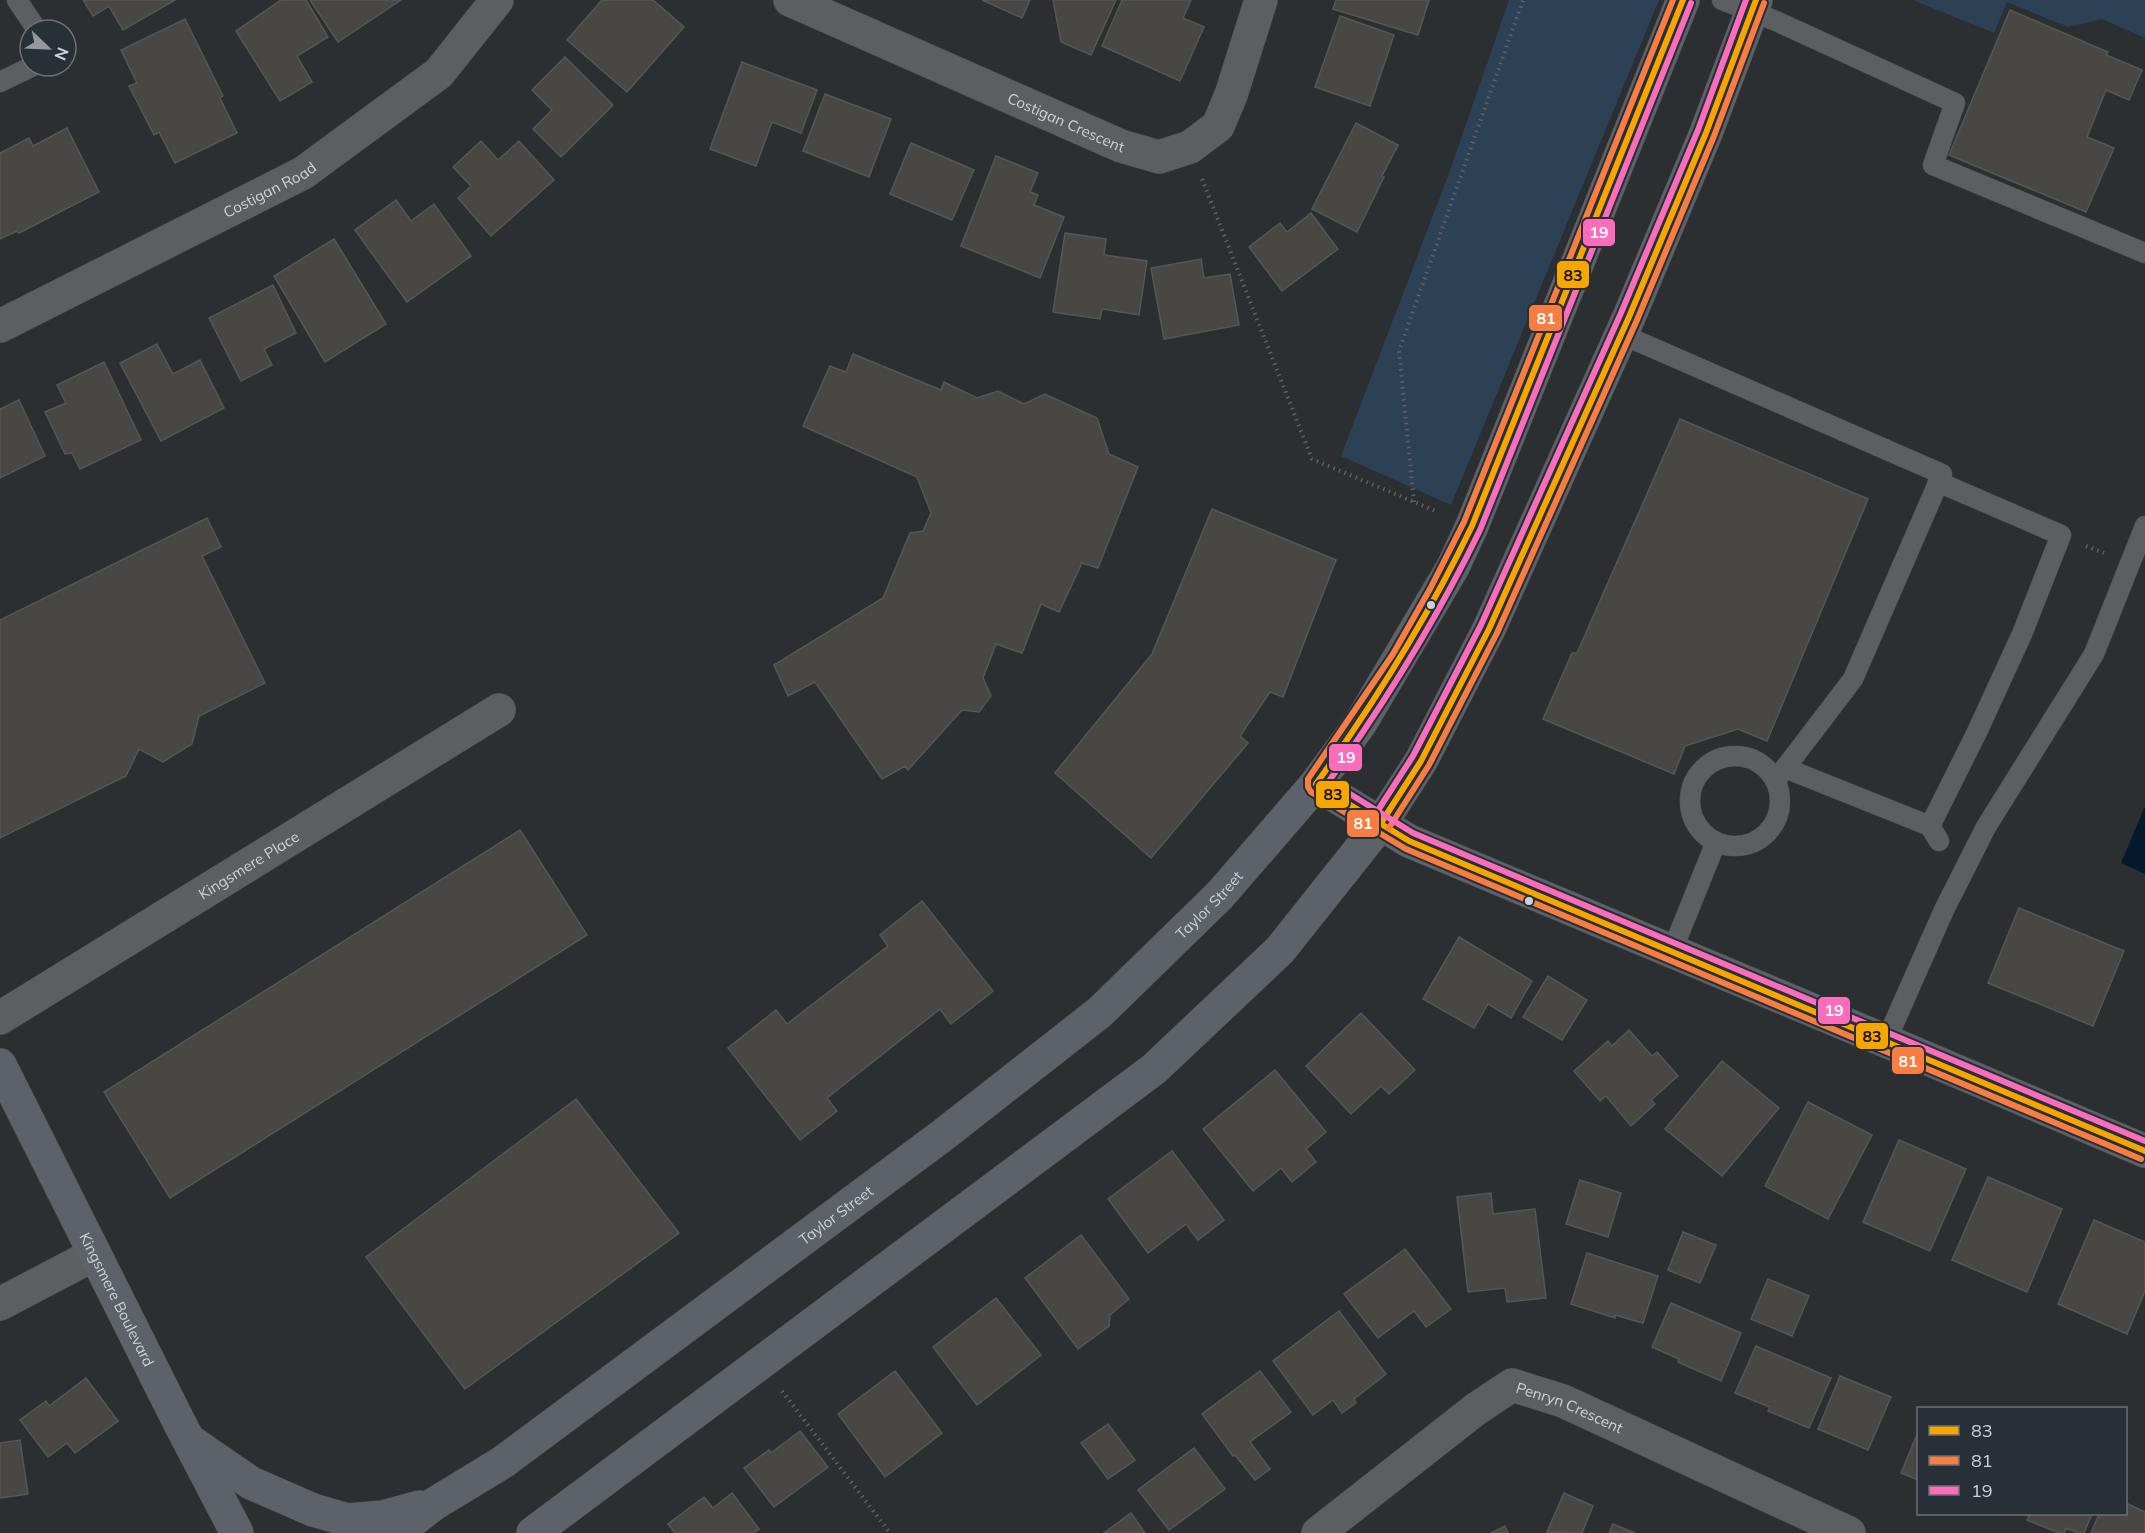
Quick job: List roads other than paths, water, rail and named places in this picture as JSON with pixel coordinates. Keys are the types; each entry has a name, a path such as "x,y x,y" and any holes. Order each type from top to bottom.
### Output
{"main road":[{"name":"Taylor Street","path":"396,1533 434,1504 503,1462 944,1135 1100,1012 1220,895 1316,784 1360,724 1453,567 1472,526 1683,0"},
{"path":"533,1533 1154,1069 1280,950 1381,823 1421,761 1490,628 1621,334 1706,133 1743,4"},
{"path":"1316,784 1409,841 2145,1151"},
{"name":"Kingsmere Boulevard","path":"0,1065 237,1533"},
{"path":"189,1441 251,1484 313,1510 348,1520 383,1517 434,1504"}],"street":[{"name":"Costigan Road","path":"0,326 303,173 439,73 497,0"},
{"name":"Costigan Crescent","path":"790,0 1121,146 1159,157 1190,147 1218,126 1232,95 1261,0"},
{"name":"Kingsmere Place","path":"0,1018 499,710"},
{"path":"0,1304 95,1254"},
{"name":"Penryn Crescent","path":"1318,1533 1476,1409 1512,1385 1563,1401 1849,1533"}],"lane":[{"path":"17,0 30,18"},
{"path":"1743,4 1955,103 1933,165 2145,253"},
{"path":"0,82 18,73"},
{"path":"1621,334 1942,474 1938,482 1853,679 1780,774 1780,807 1776,821 1768,832 1756,841 1743,846 1729,846 1716,842 1703,832 1694,819 1690,804 1691,789 1698,774 1709,764 1724,757 1739,755 1755,759 1780,774 1934,833 2022,634 2061,535 1938,482"},
{"path":"1886,1041 1944,910 1986,827 2094,654 2145,526"},
{"path":"1672,951 1716,842"}]}
